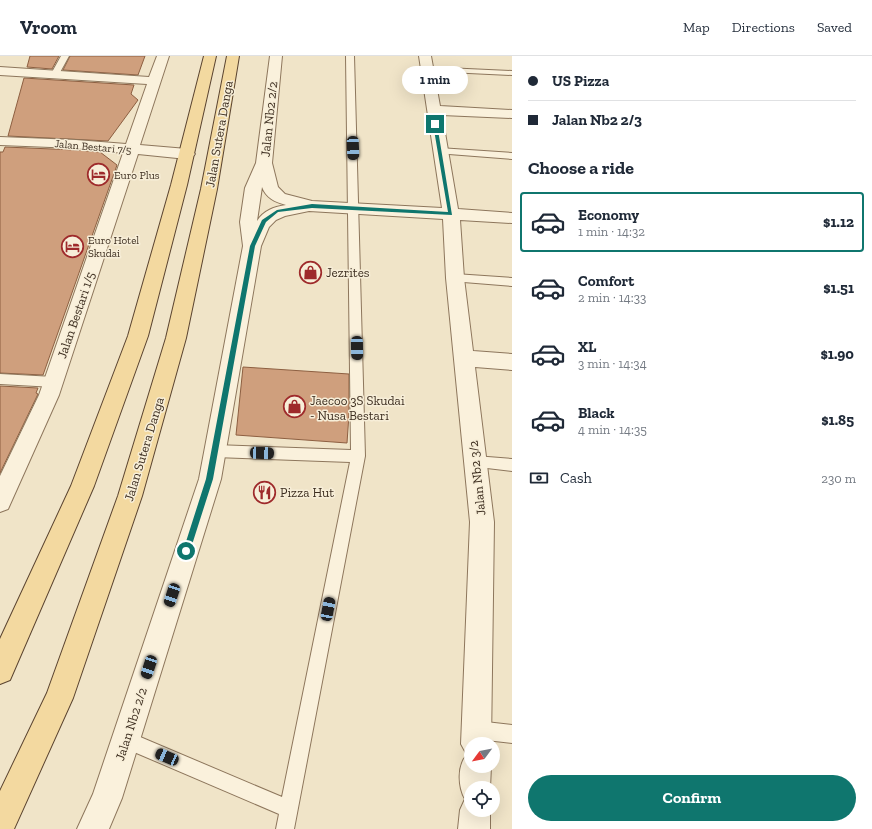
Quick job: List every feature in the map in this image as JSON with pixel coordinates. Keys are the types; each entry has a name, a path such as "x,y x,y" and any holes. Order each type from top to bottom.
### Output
{"main road":[{"name":"Jalan Sutera Danga","path":"0,670 82,486 138,336 210,56"},
{"name":"Jalan Sutera Danga","path":"0,824 59,698 130,496 176,338 209,189 233,56"}],"street":[{"name":"Jalan Bestari 1/5","path":"0,501 54,382 163,56"},
{"name":"Jalan Nb2 2/2","path":"93,829 107,798 210,479 252,246 248,222 254,188 264,163 276,56"},
{"name":"Jalan Nb2 3/2","path":"426,63 439,151 451,214 455,278 482,522 477,737"},
{"path":"0,71 155,81"},
{"path":"433,110 512,114"},
{"name":"Jalan Bestari 7/5","path":"0,141 76,144 186,154"},
{"path":"264,163 270,189 279,198 312,206"},
{"path":"252,246 264,221 277,211 312,206 512,218"},
{"path":"464,358 512,362"},
{"path":"474,829 475,817"}],"lane":[{"path":"55,74 65,56"},
{"path":"284,829 358,456 350,56"},
{"path":"426,63 512,73"},
{"path":"439,151 512,156"},
{"path":"455,278 512,282"},
{"path":"0,379 54,382"},
{"path":"214,452 358,456"},
{"path":"476,462 512,465"},
{"path":"477,737 512,734"},
{"path":"126,740 288,809"}],"building":[{"path":"30,56 59,56 52,69 27,67"},
{"path":"70,56 145,56 138,75 63,70"},
{"path":"24,78 134,85 131,94 138,100 108,141 8,136"},
{"path":"5,147 100,152 117,165 43,375 0,373 0,152 3,152"},
{"name":"Jaecoo 3S Skudai - Nusa Bestari","path":"243,367 349,374 347,443 236,435"},
{"path":"0,386 38,388 36,393 38,394 0,473"}],"place":[{"name":"Euro Plus","path":"98,175"},
{"name":"Euro Hotel Skudai","path":"73,246"},
{"name":"Jezrites","path":"310,272"},
{"name":"Jaecoo 3S Skudai - Nusa Bestari","path":"294,407"},
{"name":"Pizza Hut","path":"265,492"}],"route":[{"path":"186,551 210,479 252,246 264,221 277,211 312,206 451,214 435,124"}]}
